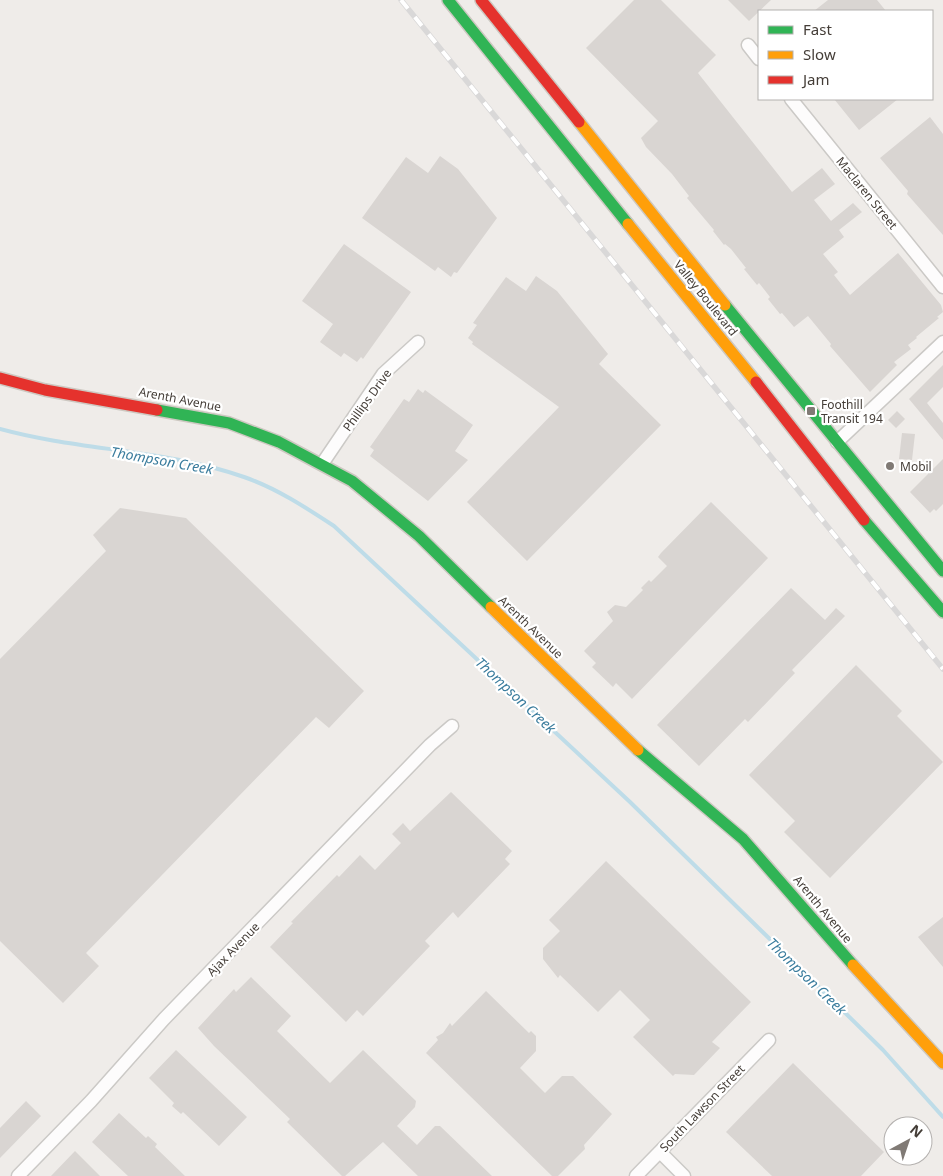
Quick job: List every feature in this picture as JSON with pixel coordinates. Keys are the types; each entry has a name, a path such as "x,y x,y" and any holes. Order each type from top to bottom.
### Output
{"main road":[{"name":"Valley Boulevard","path":"448,0 827,450 882,500 943,571"},
{"name":"Valley Boulevard","path":"481,0 722,303 827,450 862,517 943,612"},
{"path":"471,29 522,72 536,81 546,81"},
{"name":"Arenth Avenue","path":"0,378 45,390 229,423 279,442 352,480 418,536 618,732 743,839 779,878 814,924 943,1063"}],"street":[{"path":"748,45 758,58"},
{"name":"Maclaren Street","path":"792,100 943,287"},
{"name":"Phillips Drive","path":"322,464 383,374 418,342"},
{"path":"827,450 943,342"},
{"name":"Ajax Avenue","path":"18,1176 91,1101 164,1019 430,745 452,726"},
{"name":"South Lawson Street","path":"636,1176 769,1040"},
{"path":"660,1152 684,1176"}],"building":[{"path":"634,0 661,0 716,55 698,73 792,192 822,168 835,184 814,200 831,221 853,203 862,212 839,230 844,237 823,254 838,272 834,275 850,295 898,253 941,305 943,312 937,317 939,318 908,345 911,349 894,362 897,365 870,392 830,346 831,344 808,316 794,327 782,313 780,314 768,299 770,297 759,283 757,285 731,249 724,245 687,198 689,196 672,174 646,147 641,138 658,121 586,48"},
{"path":"728,0 771,0 761,10 758,10 758,12 749,21"},
{"path":"828,0 877,0 885,10 815,10"},
{"path":"835,100 897,100 859,130"},
{"path":"930,117 943,134 943,235 907,194 908,191 880,158"},
{"path":"440,156 458,169 497,218 457,273 454,272 451,277 438,267 435,271 362,218 406,157 428,173"},
{"path":"344,244 411,292 363,359 361,357 357,362 344,353 341,357 320,342 333,324 302,301"},
{"path":"536,276 557,291 608,354 599,364 661,425 527,561 467,502 559,407 472,344 473,342 468,338 477,325 473,323 506,277 526,291"},
{"path":"943,365 943,387 927,403 943,423 943,440 909,399"},
{"path":"418,389 423,393 425,390 473,425 455,451 468,460 428,501 370,456 374,450 370,447 404,399 409,402"},
{"path":"897,411 905,419 896,428 888,420"},
{"path":"902,433 915,434 912,460 899,459"},
{"path":"943,459 943,504 936,511 934,509 930,513 910,492"},
{"path":"711,502 768,558 632,699 616,683 613,687 592,667 596,663 584,651 613,621 607,612 615,605 626,607 643,590 641,588 649,580 651,582 667,566 658,557"},
{"path":"120,508 186,518 364,691 329,728 316,717 86,953 99,966 63,1003 0,941 0,659 106,551 93,535"},
{"path":"791,588 825,620 836,608 845,616 792,670 795,673 748,722 745,719 699,766 657,725"},
{"path":"856,665 902,711 897,716 943,762 830,878 784,832 795,821 749,775"},
{"path":"451,792 512,851 505,859 510,864 458,918 453,912 425,941 430,946 363,1016 357,1010 346,1022 270,947 293,923 291,922 337,875 339,877 360,855 375,870 401,843 392,834 403,823 410,831"},
{"path":"606,861 751,1002 712,1042 720,1048 694,1075 675,1074 673,1076 633,1037 650,1020 620,990 598,1012 560,975 558,978 543,959 543,948 560,931 549,920"},
{"path":"943,917 943,967 918,937"},
{"path":"251,977 291,1016 277,1031 330,1083 363,1050 416,1101 415,1107 397,1126 417,1145 435,1126 440,1126 492,1176 418,1176 383,1142 345,1176 342,1176 287,1122 290,1119 214,1046 198,1028 234,989 236,992"},
{"path":"486,991 529,1033 531,1031 536,1036 536,1051 520,1068 545,1093 562,1076 573,1076 612,1114 584,1145 585,1149 558,1176 552,1176 426,1053 438,1040 436,1037 443,1033 450,1023 452,1026"},
{"path":"176,1050 247,1117 219,1146 183,1112 181,1114 172,1106 174,1103 149,1078"},
{"path":"793,1063 883,1153 861,1176 772,1176 726,1132"},
{"path":"26,1101 41,1116 0,1158 0,1128"},
{"path":"119,1113 146,1138 148,1136 157,1144 155,1147 185,1176 128,1176 92,1142"},
{"path":"75,1151 100,1176 51,1176"}],"waterway":[{"name":"Thompson Creek","path":"0,429 61,442 153,455 214,468 244,477 279,492 334,526 630,802 883,1050 943,1117"}],"railway":[{"path":"401,0 943,669"}],"traffic: fast":[{"path":"448,0 628,224"},
{"path":"725,305 943,571"},
{"path":"157,410 229,423 279,442 352,481 419,536 491,607"},
{"path":"864,520 943,612"},
{"path":"638,750 743,839 853,965"}],"traffic: slow":[{"path":"579,122 725,305"},
{"path":"628,224 756,382"},
{"path":"491,607 638,750"},
{"path":"853,965 943,1063"}],"traffic: jam":[{"path":"481,0 579,122"},
{"path":"0,378 45,390 157,410"},
{"path":"756,382 864,520"}],"place":[{"name":"Foothill Transit 194","path":"811,411"},
{"name":"Mobil","path":"890,466"}]}
